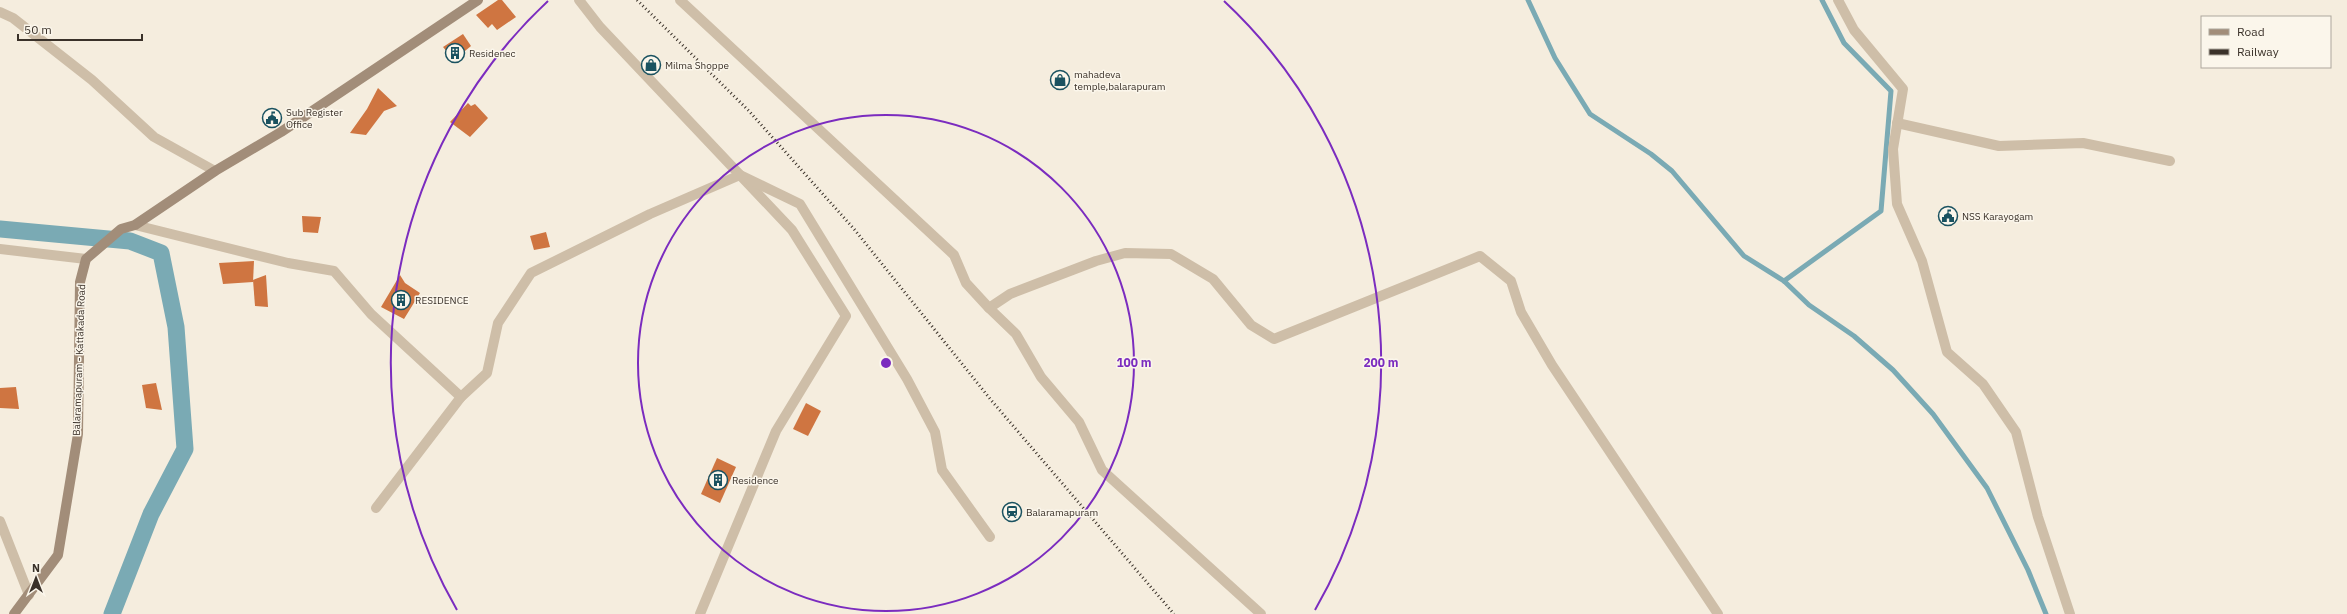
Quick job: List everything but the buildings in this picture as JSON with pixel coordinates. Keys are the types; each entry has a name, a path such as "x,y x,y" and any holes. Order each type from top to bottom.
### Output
{"main road":[{"path":"86,260 121,229 135,225 215,171 281,132 478,0"},
{"name":"Balaramapuram - Kattakada Road","path":"14,614 58,555 78,434 80,282 86,260"}],"street":[{"path":"579,0 600,27 792,230 846,316 776,431 702,613"},
{"path":"680,0 954,255 966,283 1016,334 1041,377 1079,422 1102,470 1261,614"},
{"path":"1838,0 1854,30 1903,89 1893,149 1897,204 1922,261 1946,352 1983,384 2016,432 2038,516 2070,614"},
{"path":"0,12 13,18 92,80 154,137 215,171"},
{"path":"1898,123 1999,146 2083,143 2170,161"},
{"path":"376,508 460,397 487,373 498,323 531,273 650,214 740,175 800,204 907,379 935,432 942,470 990,536"},
{"path":"135,225 288,263 334,271 371,314 460,397"},
{"path":"0,249 86,260"},
{"path":"989,308 1010,294 1096,261 1125,253 1171,254 1213,280 1250,325 1274,339 1480,256 1511,281 1521,312 1552,365 1718,614"},
{"path":"0,522 29,595"}],"waterway":[{"path":"1528,0 1555,58 1590,114 1651,154 1672,171 1744,256 1784,281 1809,305 1854,336 1893,370 1933,414 1987,488 2028,570 2046,614"},
{"path":"1784,281 1881,211 1891,91 1844,43 1822,0"},
{"path":"0,229 130,241 161,253 176,327 185,449 151,514 112,614"}],"railway":[{"path":"637,0 749,111 854,229 991,400 1174,614"}],"place":[{"name":"Residenec","path":"455,53"},
{"name":"Milma Shoppe","path":"651,65"},
{"name":"mahadeva temple,balarapuram","path":"1060,80"},
{"name":"Sub Register Office","path":"272,118"},
{"name":"NSS Karayogam","path":"1948,216"},
{"name":"RESIDENCE","path":"401,300"},
{"name":"Residence","path":"718,480"},
{"name":"Balaramapuram","path":"1012,512"}]}
